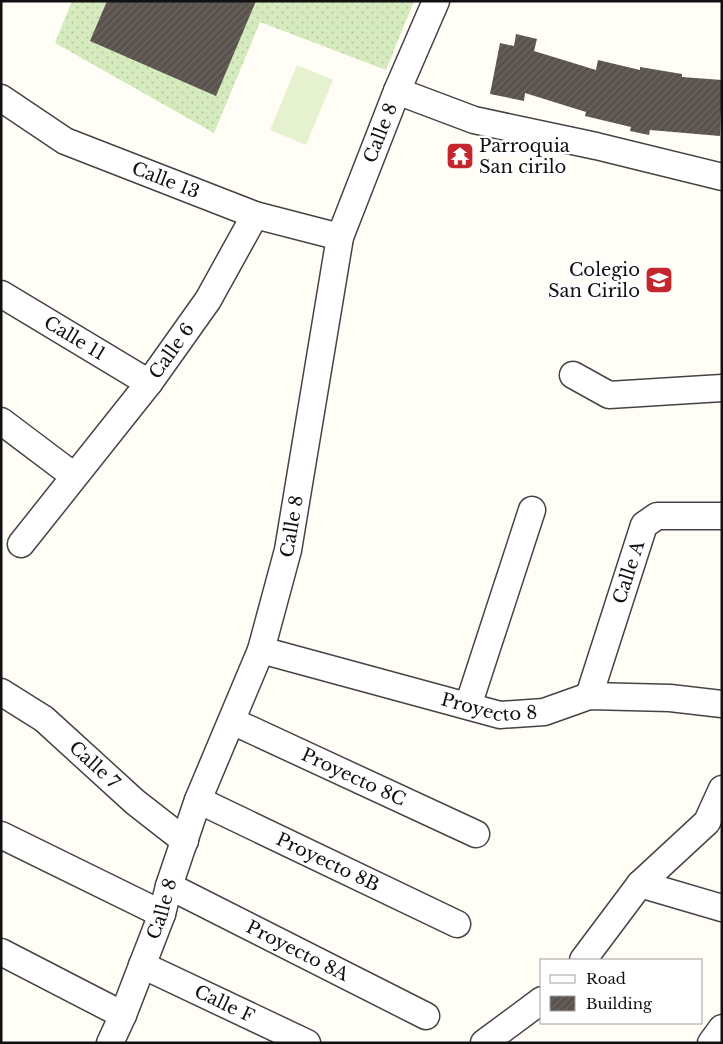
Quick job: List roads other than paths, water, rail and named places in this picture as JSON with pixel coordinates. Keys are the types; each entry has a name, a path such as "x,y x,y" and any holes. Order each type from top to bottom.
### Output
{"street":[{"name":"Calle 8","path":"110,1043 123,1015 162,914 169,886 198,800 261,650 288,550 340,237 397,91 436,1"},
{"path":"397,91 474,120 596,146 722,176"},
{"name":"Calle 13","path":"1,98 65,141 254,215 340,237"},
{"name":"Calle 6","path":"21,544 149,383 208,300 254,215"},
{"name":"Calle 11","path":"1,294 149,383"},
{"path":"573,375 609,395 722,388"},
{"path":"1,421 74,476"},
{"path":"468,706 532,510"},
{"name":"Calle A","path":"589,696 644,526 657,516 722,516"},
{"name":"Proyecto 8","path":"261,650 500,715 544,712 589,696 670,698 722,704"},
{"name":"Calle 7","path":"1,692 44,719 135,802 184,841"},
{"name":"Proyecto 8C","path":"232,721 476,834"},
{"path":"584,959 640,884 707,822 722,789"},
{"name":"Proyecto 8B","path":"198,800 457,924"},
{"path":"1,836 162,914"},
{"path":"640,884 722,908"},
{"name":"Proyecto 8A","path":"169,886 426,1016"},
{"path":"1,952 123,1015"},
{"name":"Calle F","path":"142,965 303,1042"},
{"path":"484,1043 540,1001"},
{"path":"711,1043 722,1028"}],"place":[{"name":"Parroquia San cirilo","path":"460,156"},
{"name":"Colegio San Cirilo","path":"659,280"}]}
